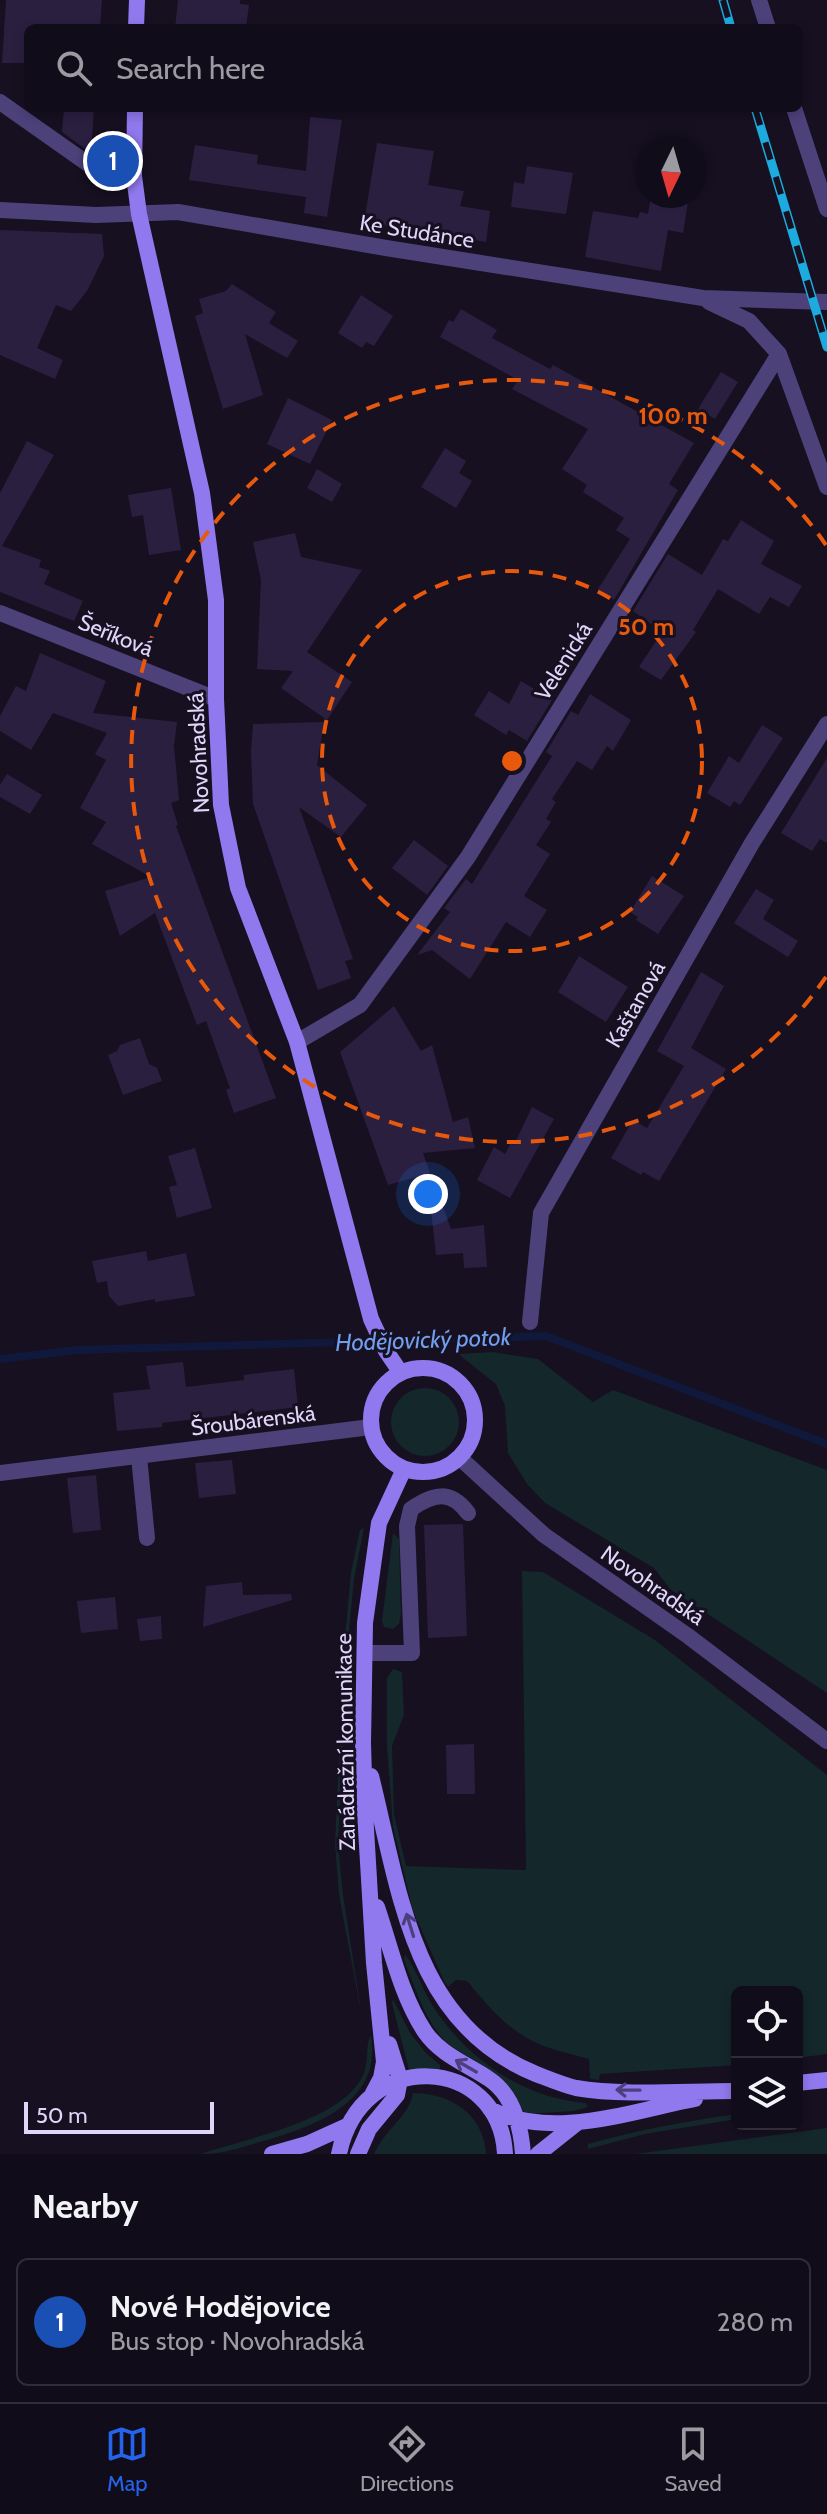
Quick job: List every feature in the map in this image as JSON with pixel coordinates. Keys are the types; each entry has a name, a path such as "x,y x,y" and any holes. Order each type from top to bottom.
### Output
{"main road":[{"path":"136,24 137,0"},
{"name":"Novohradská","path":"135,112 134,176 139,214 202,493 216,600 216,699 221,805 238,888 297,1042 371,1319 386,1351 401,1373"},
{"path":"414,1369 443,1372 466,1391 475,1418 474,1433 460,1458 448,1466 433,1471 404,1469 385,1457 374,1438 371,1427 373,1405 383,1387 401,1373 414,1369"},
{"name":"Zanádražní komunikace","path":"373,2093 381,2078 384,2062 374,1963 363,1743 365,1623 379,1523 404,1469"},
{"path":"363,1743 402,1900 420,1956 440,1997 485,2047 513,2065 576,2088 731,2091"},
{"path":"372,1890 412,2009 439,2049 492,2080 507,2098 518,2121 523,2154"},
{"name":"Zanádražní komunikace","path":"382,2019 400,2079"},
{"path":"339,2154 349,2125 373,2093 400,2079 419,2075 457,2083 490,2109 518,2121 577,2123 731,2092"},
{"path":"358,2154 369,2129 393,2102 400,2079"},
{"path":"803,2082 827,2080"},
{"path":"490,2109 504,2141 505,2154"},
{"path":"538,2154 577,2123"},
{"path":"272,2154 307,2144 349,2125"}],"street":[{"path":"759,0 767,24"},
{"path":"0,102 88,164"},
{"path":"795,112 827,209"},
{"name":"Ke Studánce","path":"0,210 96,215 178,212 703,298 827,302"},
{"path":"703,298 749,321 779,354 827,487"},
{"name":"Velenická","path":"297,1042 360,1005 468,857 779,354"},
{"name":"Šeříková","path":"0,613 216,699"},
{"name":"Kaštanová","path":"530,1322 541,1213 752,843 827,724"},
{"name":"Šroubárenská","path":"0,1473 371,1427"},
{"path":"139,1457 147,1538"},
{"name":"Novohradská","path":"460,1458 544,1535 688,1636 827,1741"},
{"path":"365,1653 412,1653 407,1526 411,1509 432,1496 443,1496 459,1501 468,1513"},
{"path":"379,1523 407,1526"}],"green space":[{"path":"492,1352 538,1359 593,1402 613,1390 827,1470 827,1693 670,1589 654,1568 545,1503 527,1484 508,1453 505,1406 496,1384 458,1354"},
{"path":"418,1388 432,1388 444,1393 454,1403 459,1422 454,1441 444,1451 432,1456 418,1456 406,1451 396,1441 391,1429 391,1415 396,1403 406,1393"},
{"path":"364,1528 354,1579 347,1653 338,1845 362,2017 339,1895 335,1844 344,1647 351,1572 360,1530"},
{"path":"393,1533 399,1539 401,1614 399,1624 393,1629 384,1627 382,1621"},
{"path":"522,1571 543,1572 655,1640 827,1775 827,2054 803,2057 803,1986 731,1986 731,2065 600,2074 599,2080 590,2079 589,2059 528,2039 499,2017 467,1981 456,1980 448,1987 413,1911 393,1827 387,1747 387,1678 393,1669 402,1672 404,1715 392,1746 394,1814 406,1866 526,1870"},
{"path":"405,1954 434,2008 481,2060 519,2084 563,2100 586,2103 588,2107 574,2111 526,2114 495,2075 449,2044 436,2030 416,1991 404,1960"},
{"path":"393,1999 410,2033 440,2065 440,2070 409,2070"},
{"path":"371,2035 372,2059 366,2079 340,2109 280,2136 230,2150 200,2154 287,2127 330,2108 360,2081"},
{"path":"413,2093 440,2097 463,2108 479,2128 486,2154 374,2154 407,2109"},
{"path":"731,2115 731,2120 645,2134 588,2149 588,2144"},
{"path":"827,2128 827,2154 635,2154"}],"building":[{"path":"6,0 102,0 100,24 24,24 24,63 2,63"},
{"path":"178,0 240,0 240,4 249,5 247,24 175,24"},
{"path":"64,112 94,112 91,153 62,132"},
{"path":"310,117 342,120 327,217 304,213 306,197 189,180 195,145 258,155 257,164 306,171"},
{"path":"377,143 434,151 428,185 464,191 460,206 490,211 486,242 364,222"},
{"path":"527,166 573,173 566,214 511,207 514,182 524,184"},
{"path":"649,208 687,208 683,233 668,230 661,271 585,257 593,211 638,218 640,212 648,214"},
{"path":"0,230 102,234 104,256 87,291 71,311 56,305 37,348 63,360 55,379 0,355"},
{"path":"232,284 276,312 269,323 298,341 287,358 245,334 263,395 223,409 195,316 203,313 199,299 226,291"},
{"path":"361,295 393,316 374,346 366,342 362,348 338,333"},
{"path":"461,309 497,330 492,338 550,369 553,365 694,443 669,484 678,490 614,600 598,589 630,539 616,530 624,518 583,492 587,485 562,469 588,429 512,389 518,380 440,337 449,320 453,322"},
{"path":"721,372 738,382 715,419 698,409"},
{"path":"288,398 332,420 310,464 267,444"},
{"path":"27,441 54,455 2,546 41,560 39,567 50,571 44,584 83,601 74,621 0,592 0,493"},
{"path":"445,448 466,461 459,473 472,481 456,508 421,487"},
{"path":"317,469 342,484 332,502 307,488"},
{"path":"171,488 181,550 149,555 143,515 132,517 128,495"},
{"path":"741,520 774,541 761,564 802,586 789,607 770,597 759,614 718,589 693,630 696,632 661,680 639,667 662,632 633,611 668,554 702,575 723,539 728,541"},
{"path":"295,533 301,557 362,570 307,652 352,682 327,720 281,688 293,671 257,669 261,580 253,542"},
{"path":"40,653 106,681 93,713 177,722 174,746 179,800 171,803 176,826 276,1098 234,1113 226,1090 230,1088 206,1021 197,1025 155,913 120,936 105,891 151,877 92,844 106,822 80,808 106,760 95,754 107,733 53,713 31,750 0,731 0,716 16,686 26,691"},
{"path":"521,681 552,700 527,741 509,730 506,735 474,715 489,691 509,704"},
{"path":"590,694 631,720 613,751 607,746 592,770 577,761 552,799 556,802 546,819 551,822 536,845 550,854 524,896 547,910 530,937 506,922 470,979 432,950 417,955 450,912 444,908 466,879 472,884 552,756 546,752 571,711 578,715"},
{"path":"324,722 317,765 367,805 341,837 299,807 353,959 345,961 351,978 318,990 253,804 251,751 253,724"},
{"path":"762,725 783,738 740,805 734,801 730,807 707,793 729,756 739,763"},
{"path":"827,758 827,843 820,839 812,851 781,833"},
{"path":"7,774 42,795 30,814 0,797 0,785"},
{"path":"414,840 448,866 427,895 392,868"},
{"path":"652,876 684,896 658,934 636,920 638,917 630,912"},
{"path":"756,889 774,900 763,919 798,941 788,957 734,923"},
{"path":"579,956 628,987 606,1022 558,992"},
{"path":"701,972 724,986 691,1048 726,1069 659,1181 611,1158 633,1120 647,1128 684,1066 657,1051"},
{"path":"394,1006 421,1051 432,1045 453,1122 468,1117 475,1148 423,1153 430,1173 388,1185 340,1052"},
{"path":"140,1038 149,1064 157,1068 162,1081 123,1095 108,1055 117,1051 120,1045"},
{"path":"532,1107 554,1119 510,1198 477,1180 494,1147 505,1154 511,1143 514,1145"},
{"path":"195,1148 212,1208 177,1218 169,1187 177,1185 168,1156"},
{"path":"437,1190 451,1229 484,1225 487,1267 464,1268 463,1253 436,1255 429,1192"},
{"path":"146,1251 148,1261 186,1253 195,1296 118,1306 109,1296 107,1281 97,1283 92,1261"},
{"path":"183,1362 186,1387 244,1380 244,1375 294,1369 298,1407 117,1431 113,1393 150,1389 146,1366"},
{"path":"232,1460 236,1494 199,1498 195,1463"},
{"path":"96,1475 101,1530 73,1533 67,1478"},
{"path":"463,1524 467,1636 428,1638 424,1525"},
{"path":"242,1582 243,1595 291,1594 292,1600 203,1627 206,1586"},
{"path":"115,1597 118,1629 81,1633 77,1601"},
{"path":"161,1616 162,1639 140,1641 137,1619"},
{"path":"474,1744 475,1794 447,1794 446,1745"}],"waterway":[{"name":"Hodějovický potok","path":"0,1359 77,1350 546,1336 827,1444"}],"railway":[{"path":"723,0 730,24"},
{"path":"756,112 827,347"}],"place":[{"name":"Nové Hodějovice","path":"113,161"}]}
